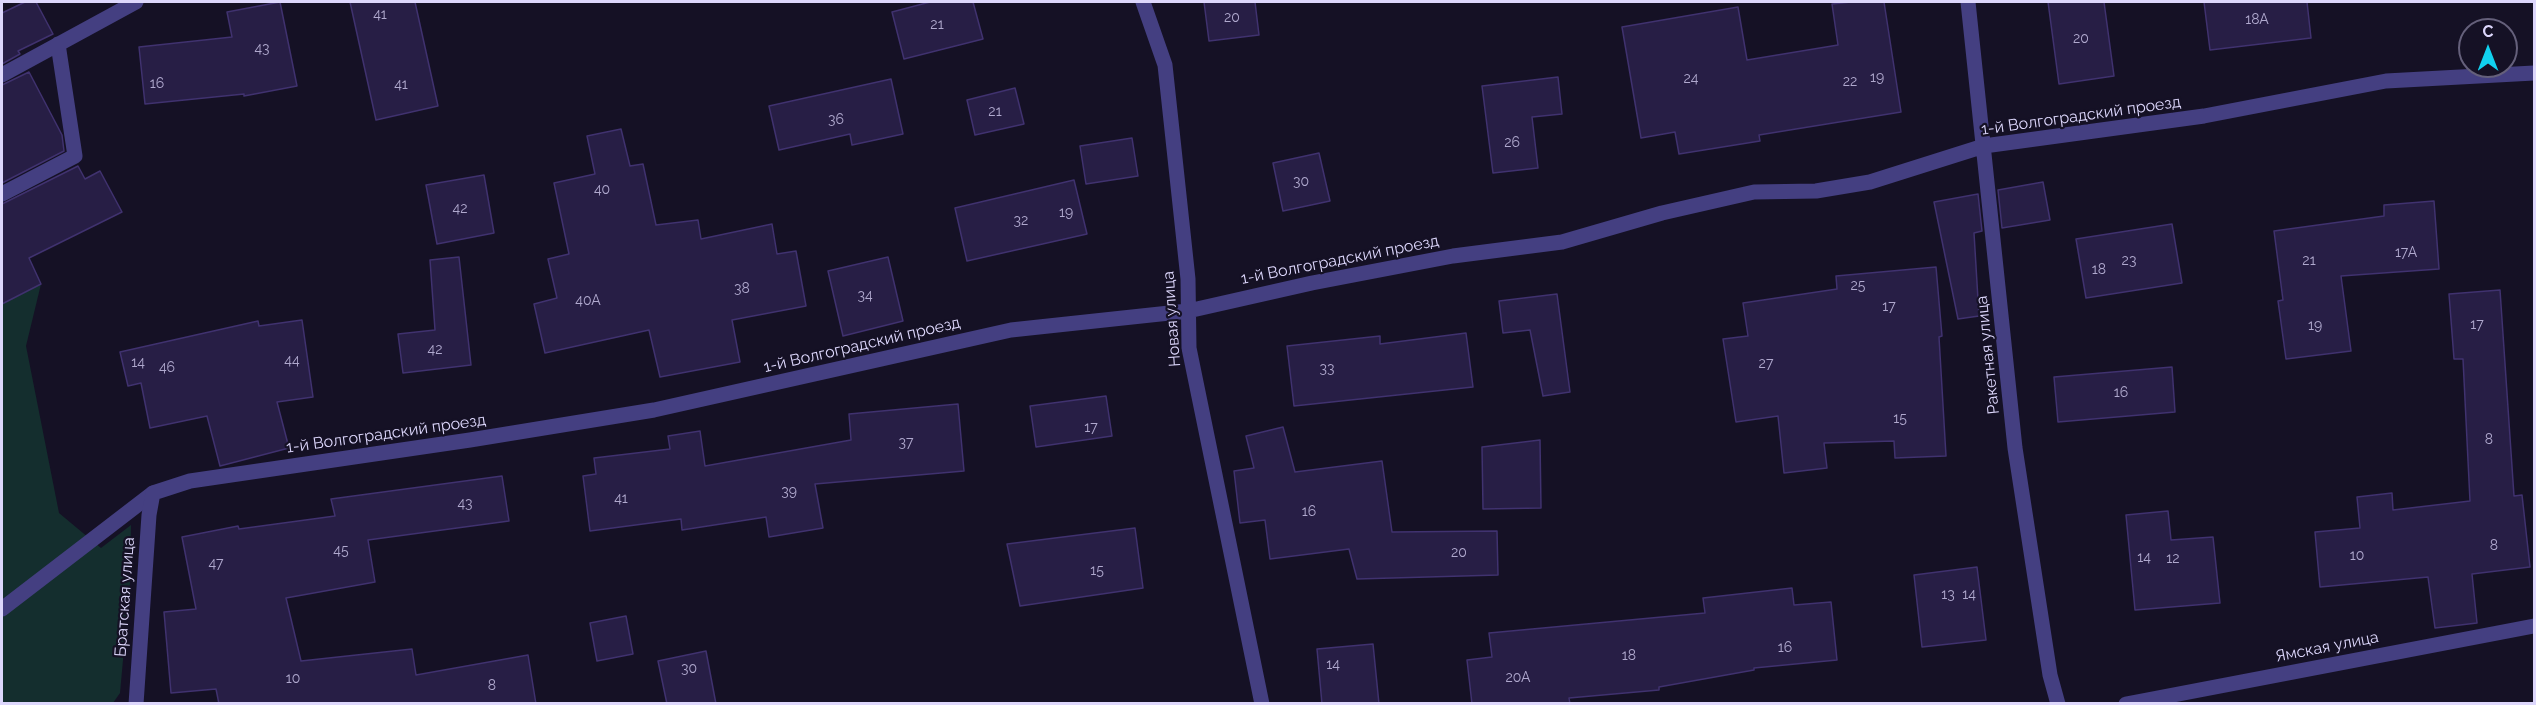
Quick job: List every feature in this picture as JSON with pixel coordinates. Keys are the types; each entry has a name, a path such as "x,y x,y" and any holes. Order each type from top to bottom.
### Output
{"street":[{"path":"2,75 136,2"},
{"name":"Новая улица","path":"1143,2 1165,65 1187,268 1189,348 1262,704"},
{"name":"Ракетная улица","path":"1968,2 2015,448 2050,675 2058,704"},
{"path":"2,194 75,156 58,44"},
{"name":"1-й Волгоградский проезд","path":"153,493 190,481 459,442 654,410 1011,330 1188,311 1312,283 1453,256 1562,242 1662,213 1754,192 1816,191 1870,182 1984,146 2204,116 2386,81 2535,73"},
{"path":"2,609 130,513 153,493"},
{"name":"Братская улица","path":"136,704 149,515 153,493"},
{"name":"Ямская улица","path":"2126,704 2535,626"}],"green space":[{"path":"41,284 26,346 59,513 101,548 131,525 130,583 120,693 113,703 2,704 2,304"}],"building":[{"path":"25,2 36,2 53,34 18,51 20,54 2,64 2,13"},
{"path":"280,2 297,86 244,96 244,94 145,104 139,47 232,37 227,12"},
{"path":"350,2 415,2 438,106 376,120"},
{"path":"930,2 973,2 983,39 904,59 892,12"},
{"path":"1204,2 1255,2 1259,35 1209,41"},
{"path":"1884,2 1901,112 1759,135 1760,141 1679,154 1675,132 1641,138 1622,27 1738,7 1747,60 1838,45 1832,4"},
{"path":"2048,2 2104,2 2114,76 2059,84"},
{"path":"2204,2 2307,2 2311,38 2210,50"},
{"path":"29,72 62,135 64,151 2,183 2,85"},
{"path":"1558,77 1562,114 1532,117 1538,168 1493,173 1482,86"},
{"path":"891,79 903,134 852,145 850,134 779,150 769,106"},
{"path":"1015,88 1024,124 975,135 967,100"},
{"path":"621,129 630,166 643,164 656,225 698,220 701,239 772,224 777,254 796,251 806,306 732,320 740,362 660,377 649,330 545,353 534,304 557,298 548,259 569,254 554,183 595,174 587,136"},
{"path":"1132,138 1138,176 1086,184 1080,146"},
{"path":"1319,153 1330,201 1283,211 1273,163"},
{"path":"78,166 85,179 100,171 122,212 29,258 41,284 2,304 2,204"},
{"path":"484,175 494,233 437,244 426,185"},
{"path":"1074,180 1087,234 967,261 955,208"},
{"path":"2043,182 2050,220 2002,228 1998,190"},
{"path":"1978,194 1982,231 1974,233 1979,316 1958,319 1934,202"},
{"path":"2434,201 2439,269 2341,276 2351,351 2286,359 2278,301 2283,300 2274,231 2384,216 2384,205"},
{"path":"2172,224 2182,283 2086,298 2076,239"},
{"path":"459,257 471,365 403,373 398,334 435,330 430,260"},
{"path":"888,257 903,321 843,336 828,271"},
{"path":"1936,267 1942,336 1939,337 1946,456 1895,458 1894,441 1824,443 1827,468 1784,473 1778,416 1736,422 1723,339 1748,336 1743,303 1837,289 1836,276"},
{"path":"2500,290 2514,496 2522,495 2530,567 2472,574 2477,623 2435,628 2428,577 2320,587 2315,532 2360,528 2357,497 2392,493 2393,510 2470,501 2463,359 2454,359 2449,294"},
{"path":"1557,294 1570,392 1543,396 1530,330 1503,333 1499,301"},
{"path":"302,320 313,397 277,402 289,448 220,466 207,416 150,428 141,383 128,386 120,352 258,321 259,326"},
{"path":"1466,333 1473,387 1294,406 1287,346 1380,336 1380,344"},
{"path":"2172,367 2175,412 2058,422 2054,377"},
{"path":"1106,396 1112,436 1036,447 1030,406"},
{"path":"958,404 964,471 815,484 823,528 769,537 766,517 682,530 681,519 590,531 583,476 596,474 594,458 670,449 668,436 700,431 705,466 851,440 849,414"},
{"path":"1283,427 1295,472 1382,461 1392,532 1497,531 1498,575 1357,579 1349,549 1270,559 1265,520 1240,523 1234,471 1254,468 1246,436"},
{"path":"1540,440 1541,508 1483,509 1482,447"},
{"path":"502,476 509,521 368,540 375,582 286,598 301,661 412,649 416,675 528,655 536,704 219,704 216,689 171,693 164,612 196,609 182,537 238,526 239,529 335,516 331,499"},
{"path":"2168,511 2171,540 2213,537 2220,603 2135,610 2126,515"},
{"path":"1135,528 1143,588 1020,606 1007,544"},
{"path":"1977,567 1986,640 1922,647 1914,575"},
{"path":"1792,588 1794,605 1831,602 1837,660 1754,668 1754,670 1659,687 1659,690 1569,698 1570,704 1472,704 1467,660 1492,657 1489,633 1705,613 1703,598"},
{"path":"626,616 633,654 597,661 590,623"},
{"path":"1373,644 1379,704 1322,704 1317,649"},
{"path":"706,651 716,704 667,704 658,661"}]}
